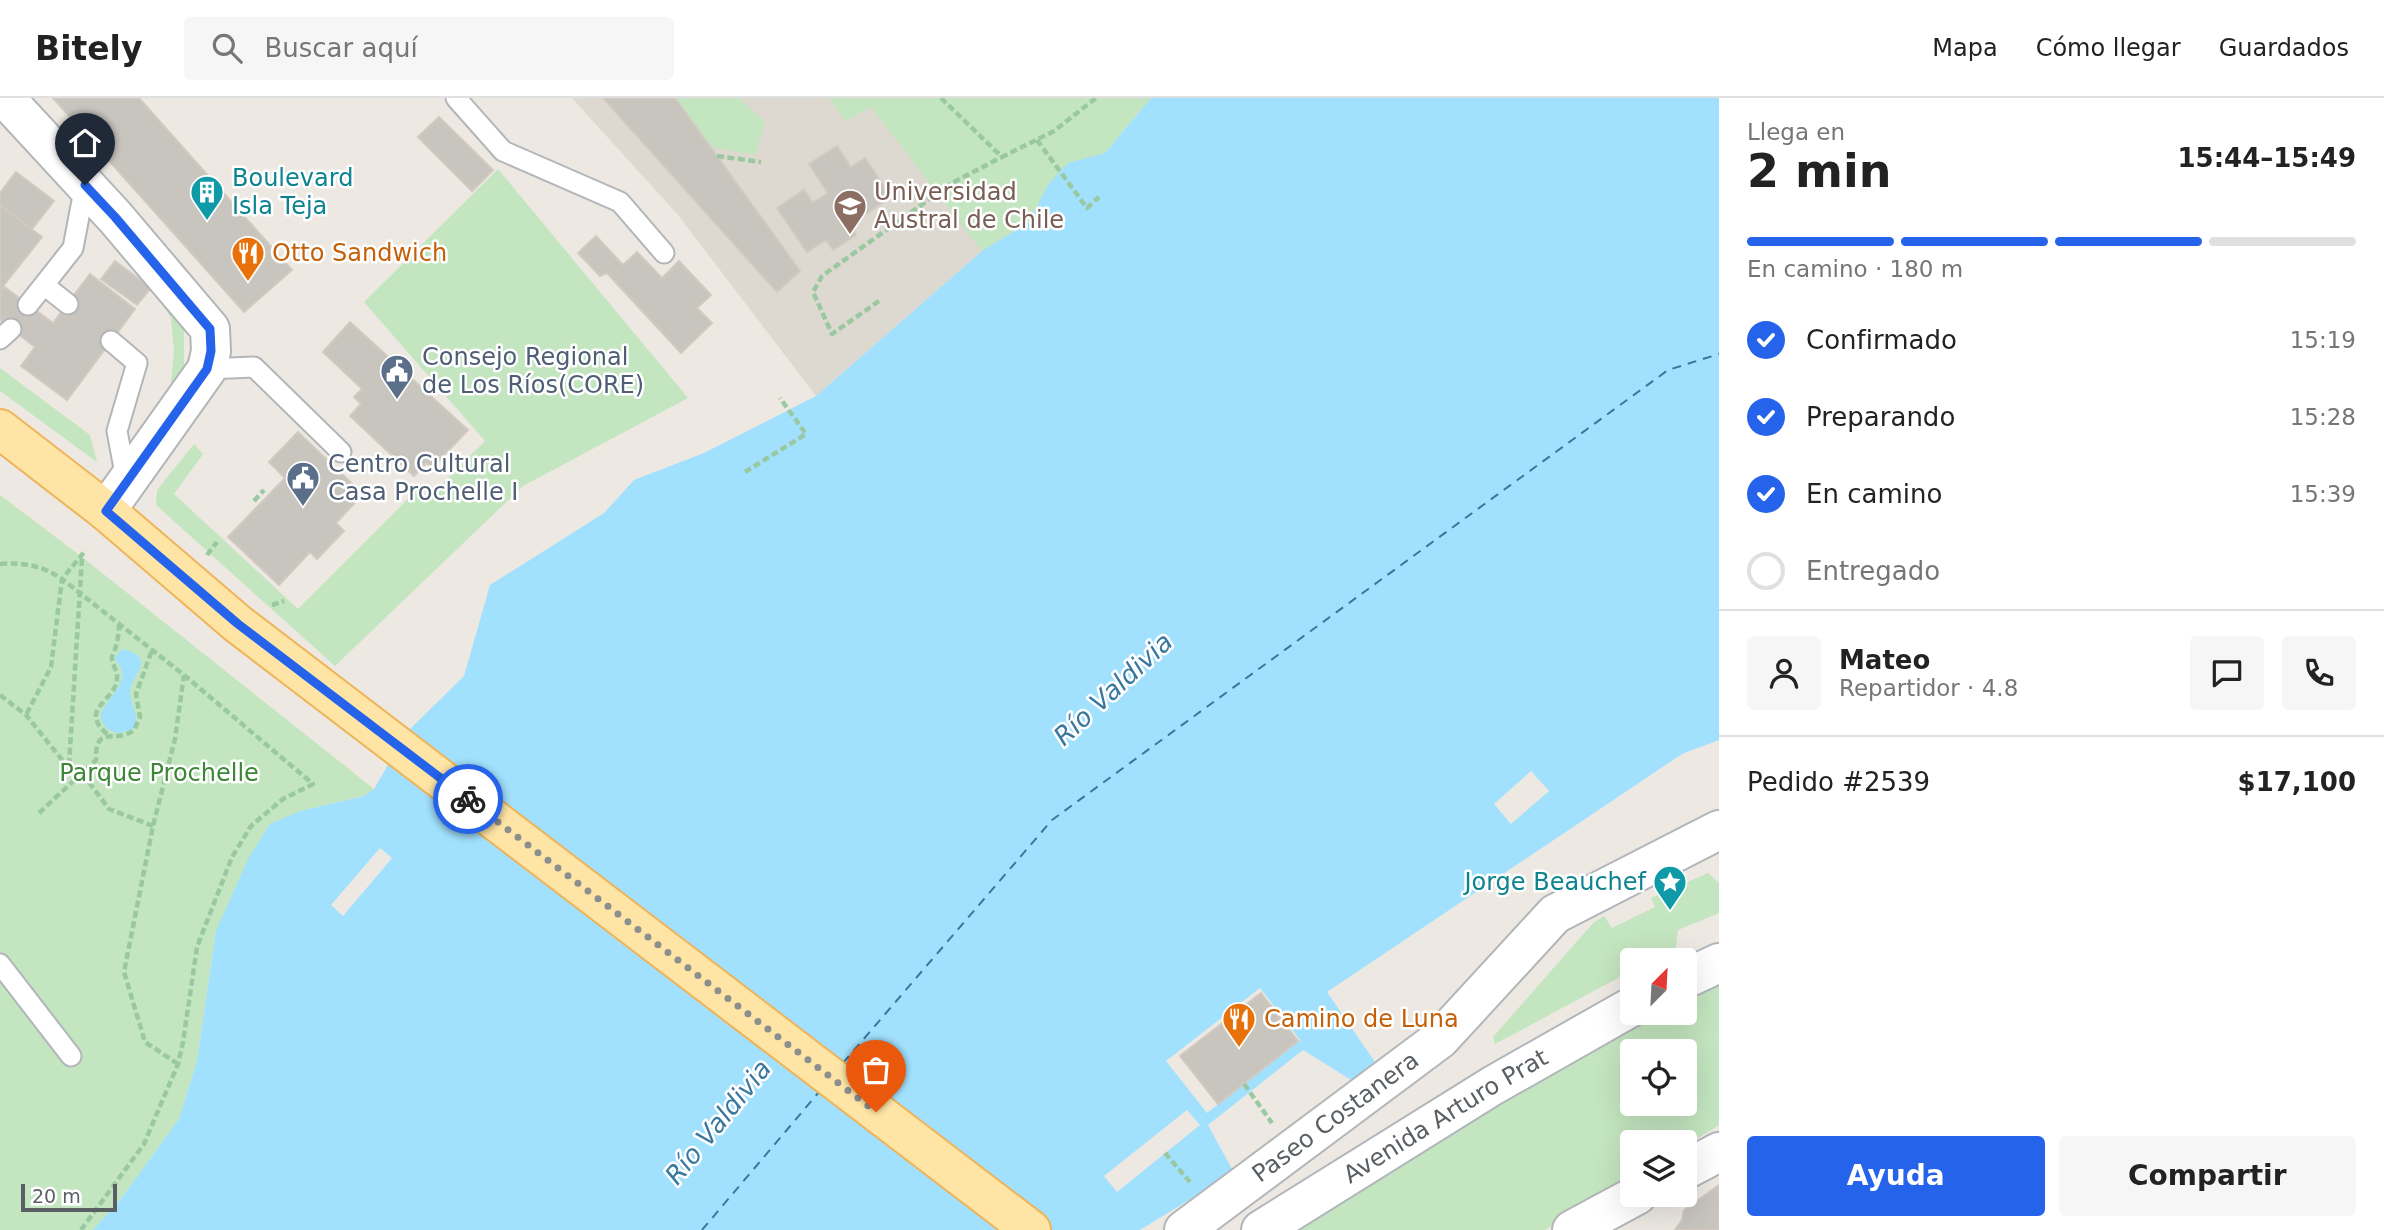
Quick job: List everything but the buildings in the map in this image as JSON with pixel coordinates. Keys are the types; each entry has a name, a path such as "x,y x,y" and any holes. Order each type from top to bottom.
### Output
{"main road":[{"path":"0,429 116,497 238,624"},
{"path":"0,459 101,535 238,624 1031,1230"}],"street":[{"path":"5,98 115,217 210,329 211,351 207,369 116,497"},
{"name":"Paseo Costanera","path":"1184,1230 1440,1039 1555,914 1719,830"},
{"path":"1698,973 1719,963"},
{"name":"Avenida Arturo Prat","path":"1261,1230 1492,1086 1620,1013"},
{"path":"1697,1164 1719,1152"},
{"path":"1572,1230 1620,1204"}],"lane":[{"path":"456,98 503,151 620,202 664,253"},
{"path":"28,305 73,248 85,185"},
{"path":"44,285 68,304"},
{"path":"111,341 137,363 117,431 116,497"},
{"path":"207,369 254,367 341,452"},
{"path":"0,964 71,1056"}],"path":[{"path":"940,98 1002,158"},
{"path":"879,301 832,334 813,292 822,276 952,183 1054,131 1096,98"},
{"path":"1037,140 1087,208 1099,197"},
{"path":"717,156 761,162"},
{"path":"745,472 806,434 780,398"},
{"path":"254,501 264,490"},
{"path":"26,715 51,667 62,579 86,550"},
{"path":"69,765 82,557"},
{"path":"0,564 46,568 62,579 184,675 313,784 283,799 251,826 232,857 197,947 178,1063 144,1143 81,1230"},
{"path":"119,624 117,644 111,660 118,677 115,689 104,698 97,709 98,724 107,734 122,737 138,724 136,694 152,650"},
{"path":"178,1063 145,1042 124,972 153,826 175,739 184,675"},
{"path":"0,695 26,715 63,761 82,773 109,808 153,826"},
{"path":"39,813 96,760 96,747 107,734"},
{"path":"1244,1084 1290,1150"},
{"path":"1165,1153 1191,1184"}],"shaded area":[{"name":"Universidad Austral de Chile","path":"572,98 1151,98 1029,222 982,251 816,396 678,215"}],"green space":[{"path":"676,98 739,98 765,122 755,155 711,147"},
{"path":"829,98 1151,98 1105,153 1068,163 1048,185 1029,222 982,251 871,107 846,121"},
{"path":"498,169 688,398 523,486 335,666 156,505 157,490 194,444 203,454 174,494 298,609 416,491 426,500 485,441 364,302"},
{"path":"169,295 184,315 184,375 125,451 171,384 174,351 171,318 160,301"},
{"path":"0,368 90,435 97,462 0,391"},
{"name":"Parque Prochelle","path":"0,495 374,789 364,796 300,811 216,931 197,1061 179,1119 121,1199 93,1230 0,1230"},
{"path":"1708,873 1719,883 1719,913 1678,930 1674,948 1620,948 1620,977 1495,1044 1493,1037 1593,923 1604,916 1612,928 1655,907 1651,898"},
{"path":"1719,984 1719,1125 1697,1139 1697,1130 1620,1130 1620,1186 1545,1230 1300,1230 1421,1149 1600,1042 1633,1026 1698,1026 1698,994"}],"water":[{"name":"Río Valdivia","path":"1151,98 1719,98 1719,740 1682,754 1327,992 1375,1062 1352,1088 1207,1189 1140,1230 93,1230 121,1199 179,1119 197,1061 216,931 249,857 270,824 300,811 364,796 374,789 407,732 464,676 490,585 604,513 634,480 704,453 816,396 982,251 1029,222 1048,185 1068,163 1105,153"},
{"path":"123,649 134,653 141,662 130,692 136,723 127,731 116,733 101,720 106,705 121,682 121,670 115,659"}],"pier":[{"path":"1531,771 1549,791 1511,824 1494,804"},
{"path":"380,848 392,858 343,916 331,905"},
{"name":"Camino de Luna","path":"1260,988 1300,1040 1207,1113 1166,1061"},
{"path":"1303,1050 1356,1083 1241,1167 1239,1164 1232,1169 1208,1125"},
{"path":"1187,1110 1200,1125 1117,1192 1104,1176"}],"ferry route":[{"path":"843,1063 1052,820 1668,370 1719,354"},
{"path":"702,1230 819,1092"}],"way so far":[{"path":"468,799 876,1112"}],"place":[{"name":"Boulevard Isla Teja","path":"207,222"},
{"name":"Universidad Austral de Chile","path":"850,236"},
{"name":"Otto Sandwich","path":"248,283"},
{"name":"Consejo Regional de Los Ríos(CORE)","path":"397,401"},
{"name":"Centro Cultural Casa Prochelle I","path":"303,508"},
{"name":"Jorge Beauchef","path":"1670,912"},
{"name":"Camino de Luna","path":"1239,1049"}],"route":[{"path":"85,185 210,329 211,351 207,369 106,511 238,624 468,799"}]}
